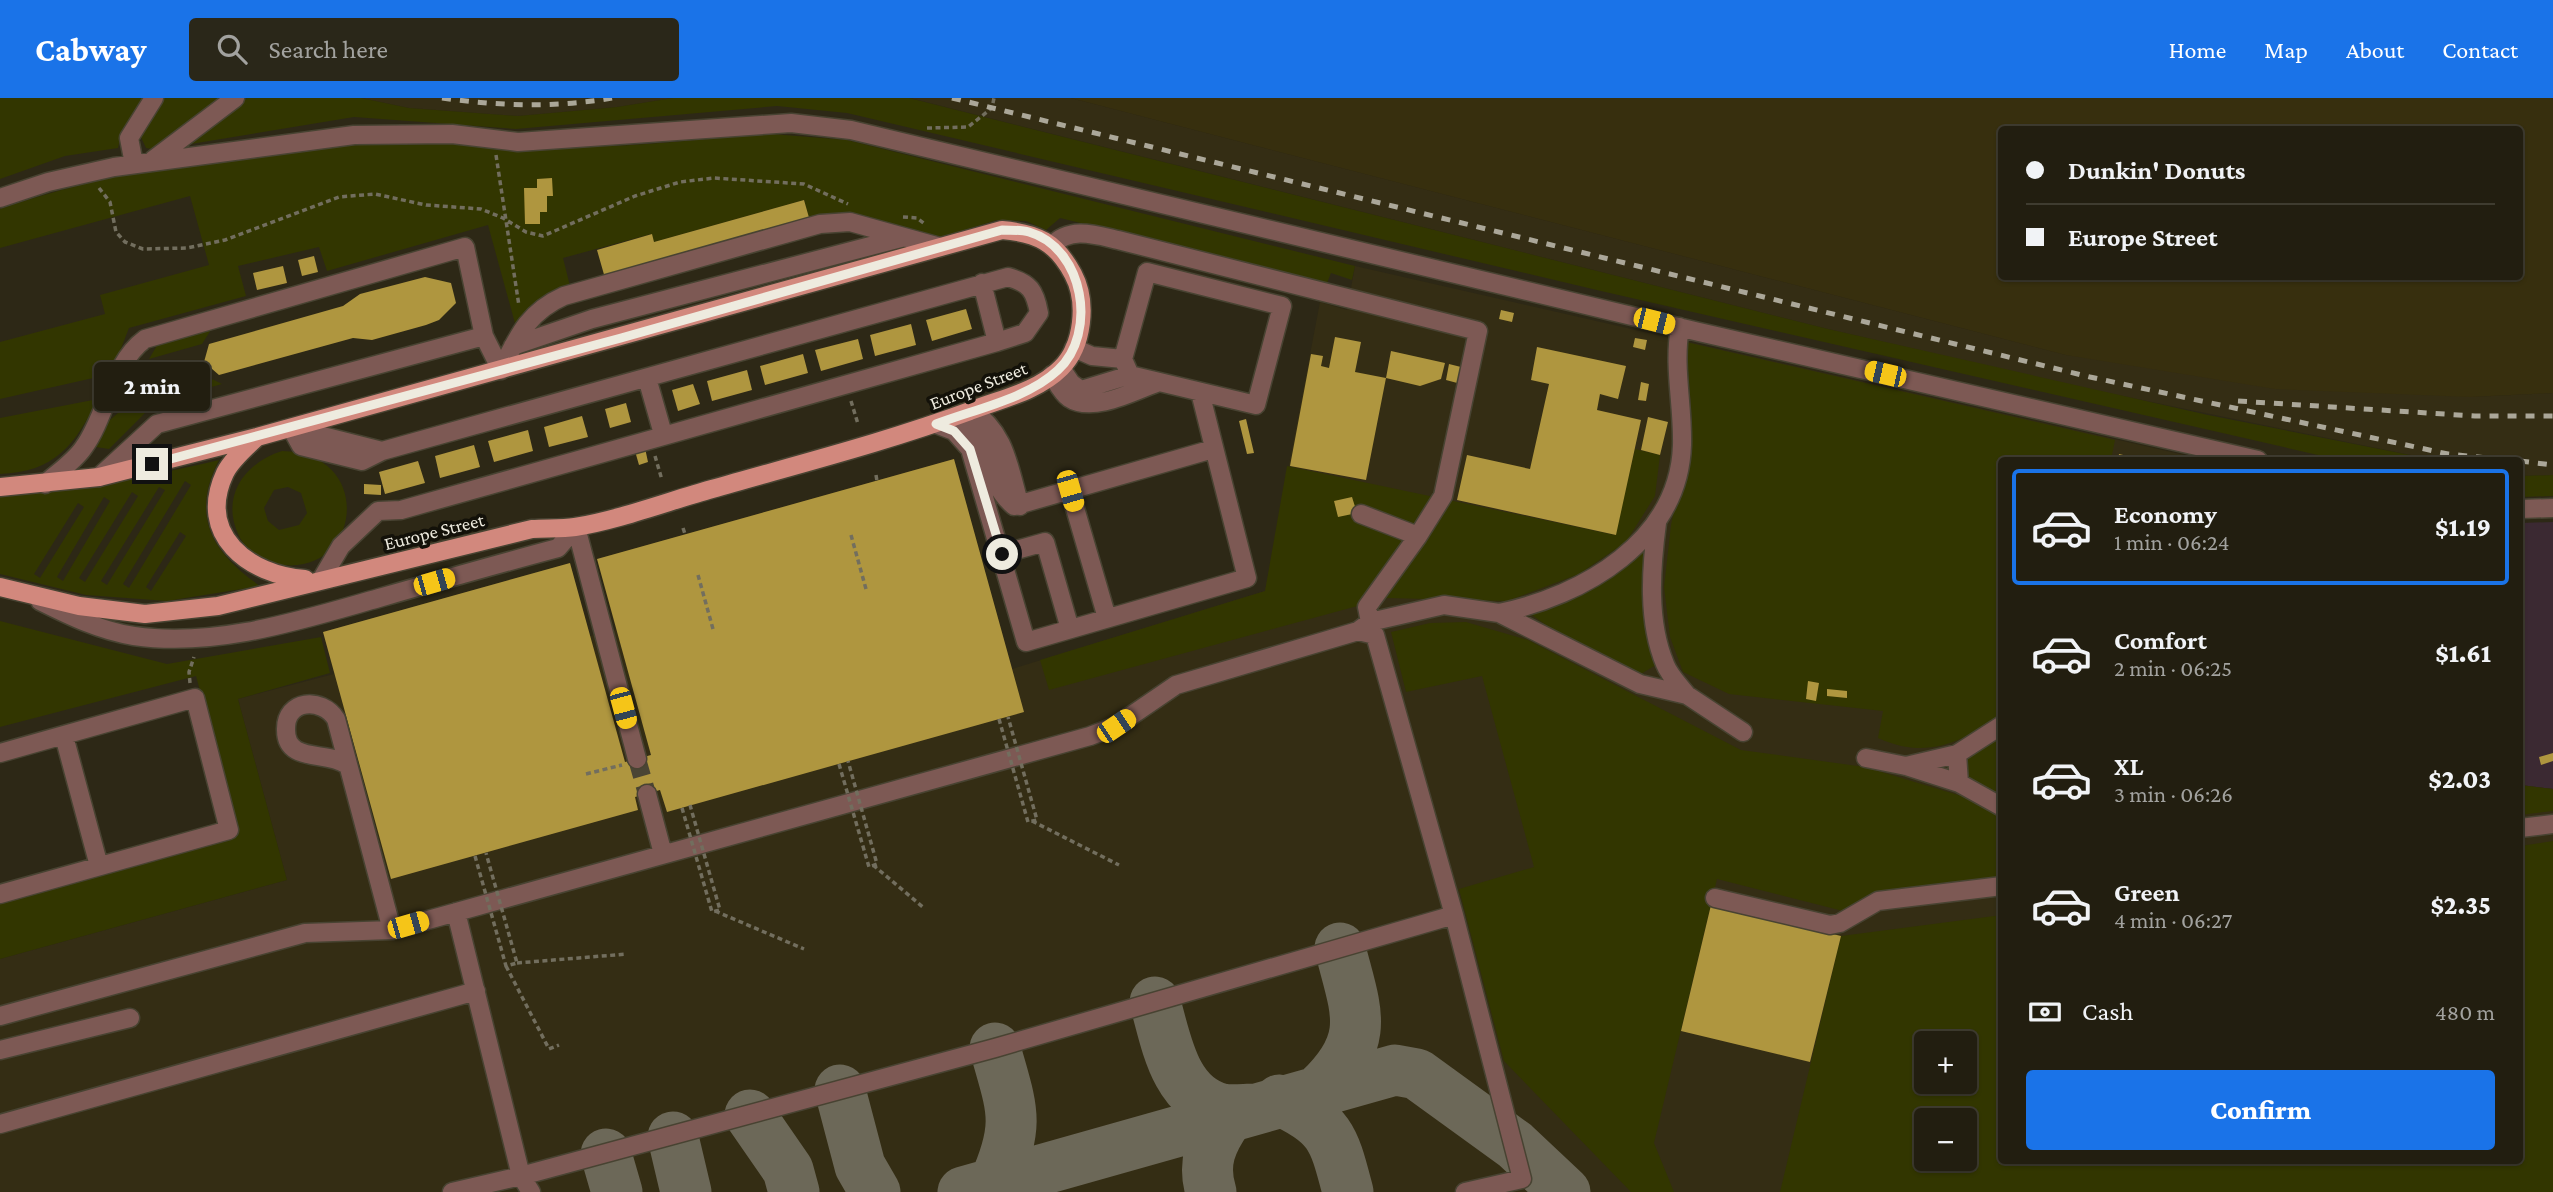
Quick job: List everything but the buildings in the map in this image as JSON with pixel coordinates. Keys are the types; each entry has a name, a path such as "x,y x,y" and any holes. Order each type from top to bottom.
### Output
{"main road":[{"name":"Europe Street","path":"0,487 99,477 257,437 1002,230 1029,232 1052,246 1065,260 1077,282 1081,308 1074,348 1057,372 1016,394 936,424 576,527 533,529 218,606 145,614 79,606 0,587"},
{"path":"257,437 226,471 219,491 217,516 225,537 239,556 256,567 280,577 321,580"}],"street":[{"path":"142,163 129,138 154,98"},
{"path":"142,163 235,98"},
{"path":"0,198 81,175 142,163 354,135 452,134 518,142 791,123 851,130 1681,327 2245,457"},
{"path":"501,370 513,345 541,306 564,296 820,224 850,222 940,247"},
{"path":"1052,246 1066,235 1083,233 1478,331 1443,496 1419,536 1367,607 1364,626"},
{"path":"513,345 592,319 901,238"},
{"path":"45,484 84,448 113,386 136,345 145,339 465,247 484,336 501,370"},
{"path":"1074,348 1159,382 1256,405 1282,306 1147,272 1126,367"},
{"path":"291,428 382,451 1008,276 1026,282 1035,292 1040,313 1025,333 998,342 663,434 401,510 370,532 321,580"},
{"path":"982,283 998,342"},
{"path":"1681,327 1675,371 1682,446 1676,476 1657,523 1653,555 1654,620 1665,665 1687,695"},
{"path":"99,477 157,425 484,336"},
{"path":"1057,372 1081,390 1126,367"},
{"path":"1057,372 1067,397 1087,403 1108,400 1159,382"},
{"path":"647,378 663,434"},
{"path":"936,424 954,431 970,449 1027,642 1247,578 1200,392"},
{"path":"963,414 982,437 1000,494 1014,506 1213,449"},
{"path":"1070,491 1107,618"},
{"path":"2523,509 2553,508"},
{"path":"1362,514 1419,536"},
{"path":"1499,613 1537,605 1580,586 1629,553 1657,523"},
{"path":"0,596 27,594 77,620 133,636 173,638 244,633 558,548 576,527"},
{"path":"576,527 630,762"},
{"path":"1002,554 1045,542 1070,629"},
{"path":"0,1016 305,933 393,930 1090,736 1116,726 1176,685 1364,626 1444,605 1499,613 1640,684 1687,695 1743,732"},
{"path":"1364,626 1375,635 1454,915 1523,1186 1465,1192"},
{"path":"0,753 195,698 229,831 0,894"},
{"path":"1906,766 1957,754 1998,728"},
{"path":"64,736 99,866"},
{"path":"1957,754 1959,783"},
{"path":"1866,758 1906,766 1959,783 1998,805"},
{"path":"347,765 393,930"},
{"path":"646,794 663,855"},
{"path":"2523,828 2553,824"},
{"path":"1715,898 1830,925 1840,923 1878,901 1998,886"},
{"path":"456,912 521,1176 531,1192"},
{"path":"452,1192 521,1176 995,1048 1454,915"},
{"path":"0,1124 475,991"},
{"path":"0,1050 130,1018"}],"path":[{"path":"916,128 968,127 992,108 994,98"},
{"path":"494,139 503,218 518,284 520,315"},
{"path":"81,175 104,192 110,201 116,232 125,242 143,249 187,248 225,240 338,197 376,194 426,205 481,209 526,232 543,236 635,196 680,182 714,178 804,184 855,208"},
{"path":"683,528 684,534"},
{"path":"851,535 866,589"},
{"path":"698,575 713,629"},
{"path":"194,656 189,672 195,698"},
{"path":"1008,717 1037,820 1032,821"},
{"path":"999,719 1028,822 1032,821 1119,865"},
{"path":"839,764 869,867 877,864 848,761"},
{"path":"586,774 630,762"},
{"path":"690,805 720,910 715,911"},
{"path":"682,808 712,912 804,949"},
{"path":"486,853 517,963"},
{"path":"475,856 506,966 549,1049 559,1045"},
{"path":"873,865 924,908"},
{"path":"506,966 627,954"}],"shaded area":[{"path":"361,98 673,98 617,107 518,116 409,108"},
{"path":"910,98 1071,98 2066,355 2470,397 2553,393 2553,475 2523,476 2523,457 2420,457 2069,385 1828,329"},
{"path":"1355,266 2193,457 1998,457 1998,1164 2523,1164 2523,785 2553,789 2553,1192 0,1192 0,959 287,880 238,699 334,674 323,632 570,563 590,636 616,630 597,559 954,459 1012,669 1265,591 1320,302 1347,310"},
{"path":"2553,522 2553,789 2523,785 2523,523"}],"green space":[{"path":"0,98 143,98 122,130 118,148 65,156 0,179"},
{"path":"160,98 222,98 152,149 146,148 139,133"},
{"path":"247,98 361,98 409,108 518,116 617,107 673,98 909,98 1828,329 2208,415 2420,457 2327,457 1601,291 847,113 777,106 516,129 354,117 185,145"},
{"path":"772,134 847,140 1355,266 1352,280 1331,273 1327,283 1060,218 1046,230 1026,221 997,220 939,238 810,221 804,200 654,242 651,234 563,258 570,286 516,327 488,225 327,271 319,247 238,266 246,296 129,328 111,374 0,399 0,342 105,314 100,295 209,265 190,196 0,248 0,209 98,181 253,154 407,143 606,146"},
{"path":"211,330 202,344 149,359 159,342"},
{"path":"1686,342 2115,440 2112,457 1998,457 1998,717 1958,740 1928,748 1912,748 1878,738 1883,711 1729,694 1683,672 1670,637 1664,587 1671,525 1692,421"},
{"path":"212,379 222,384 155,403 109,449 96,447 95,439 100,429 133,402 157,391"},
{"path":"98,399 81,430 61,453 35,468 0,474 0,418"},
{"path":"1635,449 1660,455 1655,496 1626,542 1579,574 1507,601 1387,598 1049,690 1040,660 1265,591 1287,466 1615,535"},
{"path":"282,451 313,457 333,472 344,492 347,514 340,536 326,553 305,564 277,564 260,558 242,541 234,522 232,508 239,483 268,456","holes":["288,487 301,493 307,513 299,525 279,530 268,521 264,508 274,490"]},
{"path":"219,460 210,480 206,499 211,532 229,560 260,586 167,601 86,595 0,574 0,495 83,488","holes":["185,481 191,485 129,588 123,584","159,487 165,490 107,585 101,581","132,492 138,496 85,582 79,578","104,497 110,501 63,581 57,577","78,503 84,507 40,578 34,574","180,532 186,536 151,591 146,587"]},
{"path":"2553,475 2553,496 2523,497 2523,476"},
{"path":"1650,537 1656,665 1639,675 1576,646 1529,613"},
{"path":"0,621 167,664 321,637 330,673 238,699 287,880 0,959 0,904 239,834 196,676 0,727"},
{"path":"1466,622 1528,640 1741,750 1865,767 1968,798 1998,815 1998,886 1876,895 1843,911 1717,879 1654,1143 1674,1192 1631,1192 1504,1061 1459,889 1534,867 1482,676 1406,692 1391,632 1430,623"},
{"path":"1998,736 1998,797 1965,780 1962,758"},
{"path":"2523,785 2553,789 2553,811 2523,815"},
{"path":"2553,841 2553,1192 1780,1192 1841,936 1998,916 1998,1164 2523,1164 2523,846"}],"sand":[{"path":"1071,98 2553,98 2553,393 2470,397 2275,389 2066,355"}],"taxiway":[{"path":"1320,1089 1347,1055 1356,1023 1340,948"},
{"path":"1155,1002 1168,1050 1183,1080 1193,1093 1206,1103 1222,1109 1255,1109"},
{"path":"994,1184 1011,1130 1006,1086 995,1048"},
{"path":"963,1192 1395,1070 1417,1074 1515,1145 1565,1192"},
{"path":"840,1090 860,1166 875,1192"},
{"path":"1279,1100 1310,1117 1328,1135 1339,1159 1348,1192"},
{"path":"750,1115 788,1170 794,1192"},
{"path":"1211,1192 1207,1172 1210,1153 1228,1118"},
{"path":"673,1137 686,1192"},
{"path":"606,1154 617,1192"}],"tunnel":[{"path":"637,759 647,794"}],"railway":[{"path":"442,98 527,105 612,98"},
{"path":"952,98 2090,377 2448,454 2478,457"},
{"path":"2238,401 2475,416 2553,416"},
{"path":"2523,461 2553,465"}],"route":[{"path":"152,464 621,338 1002,230 1029,232 1052,246 1065,260 1077,282 1081,308 1077,342 1061,368 1040,383 936,424 954,431 970,449 1002,554"}]}
